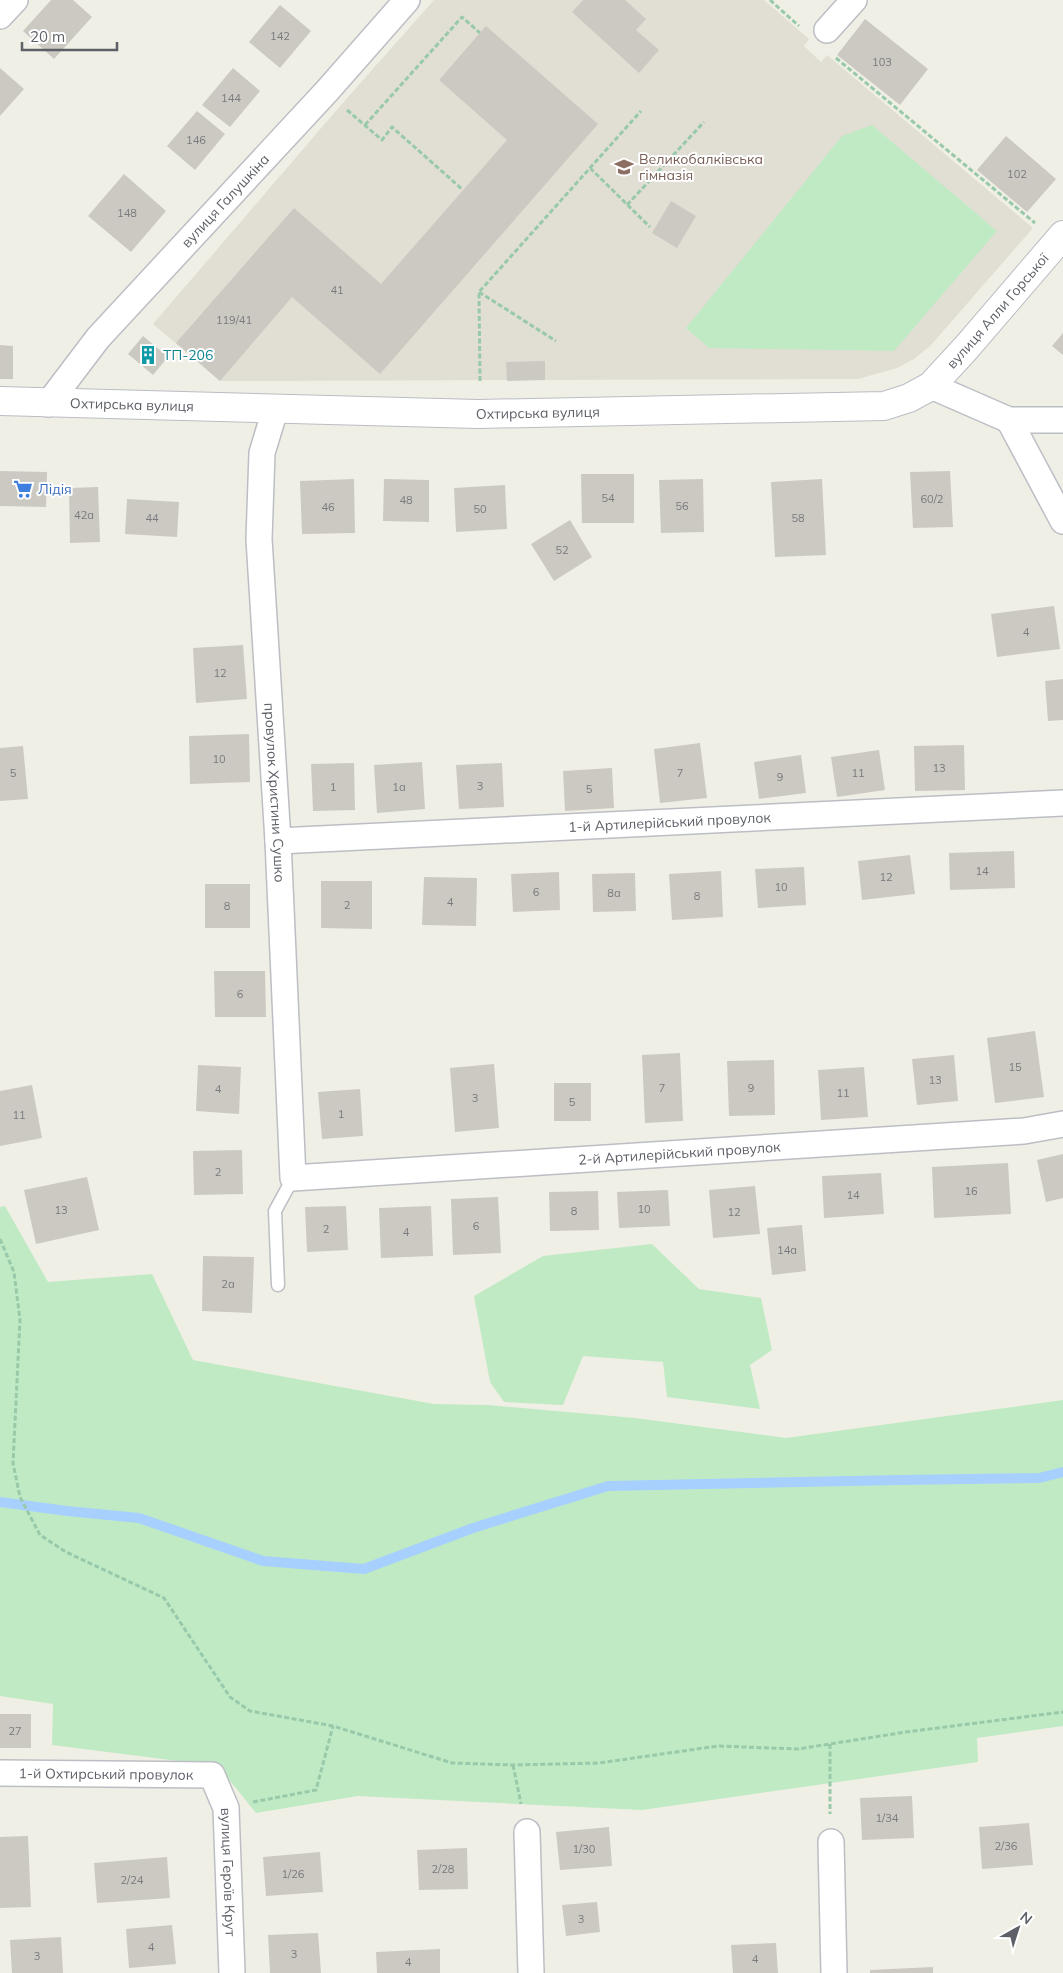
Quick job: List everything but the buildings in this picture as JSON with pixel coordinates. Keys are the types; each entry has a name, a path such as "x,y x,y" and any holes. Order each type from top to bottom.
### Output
{"street":[{"path":"0,16 15,0"},
{"name":"вулиця Галушкіна","path":"48,404 98,338 327,91 408,0"},
{"path":"815,30 854,0"},
{"name":"вулиця Алли Горської","path":"932,386 1063,234"},
{"path":"932,386 1009,420 1063,420"},
{"name":"Охтирська вулиця","path":"0,401 48,404 478,414 884,406 909,398 932,386"},
{"name":"провулок Христини Сушко","path":"275,410 262,453 259,539 278,841 293,1178"},
{"path":"1009,420 1063,520"},
{"name":"1-й Артилерійський провулок","path":"278,841 1063,802"},
{"name":"2-й Артилерійський провулок","path":"293,1178 1005,1132 1063,1124"},
{"name":"1-й Охтирський провулок","path":"0,1773 212,1775"},
{"name":"вулиця Героїв Крут","path":"212,1775 226,1808 232,1973"},
{"path":"526,1832 531,1973"},
{"path":"831,1842 834,1973"}],"lane":[{"path":"278,1285 275,1211 293,1178"}],"path":[{"path":"770,0 815,30"},
{"path":"365,125 462,17 480,34"},
{"path":"832,55 1038,225"},
{"path":"342,105 382,140 392,127 463,190"},
{"path":"480,381 479,292 641,111"},
{"path":"627,205 704,122"},
{"path":"590,168 650,227"},
{"path":"479,292 556,341"},
{"path":"0,1239 14,1272 20,1320 13,1463 20,1497 40,1535 66,1552 164,1598 230,1697 250,1711 333,1726 452,1763 513,1766 599,1763 718,1746 798,1749 906,1732 1063,1712"},
{"path":"226,1808 316,1790 333,1726"},
{"path":"830,1744 831,1842"},
{"path":"513,1766 526,1832"}],"shaded area":[{"name":"Великобалківська гімназія","path":"434,0 764,0 809,39 804,46 821,62 827,55 1033,228 931,345 914,359 897,368 858,379 220,381 153,324"}],"green space":[{"path":"872,125 997,231 894,351 709,348 686,328 842,136"},
{"path":"5,1206 48,1282 152,1274 193,1360 434,1404 487,1405 635,1418 786,1438 1063,1400 1063,1726 977,1738 978,1762 642,1810 358,1796 256,1813 218,1766 52,1745 53,1704 0,1696 0,1207"},
{"path":"652,1244 699,1289 761,1298 772,1350 750,1365 760,1409 667,1397 663,1362 583,1356 563,1405 504,1402 490,1382 474,1296 543,1256"}],"waterway":[{"path":"0,1502 139,1518 263,1561 364,1569 473,1528 608,1486 1039,1478 1063,1472"}],"place":[{"name":"Великобалківська гімназія","path":"624,167"},
{"name":"ТП-206","path":"148,355"},
{"name":"Лідія","path":"23,489"}]}
